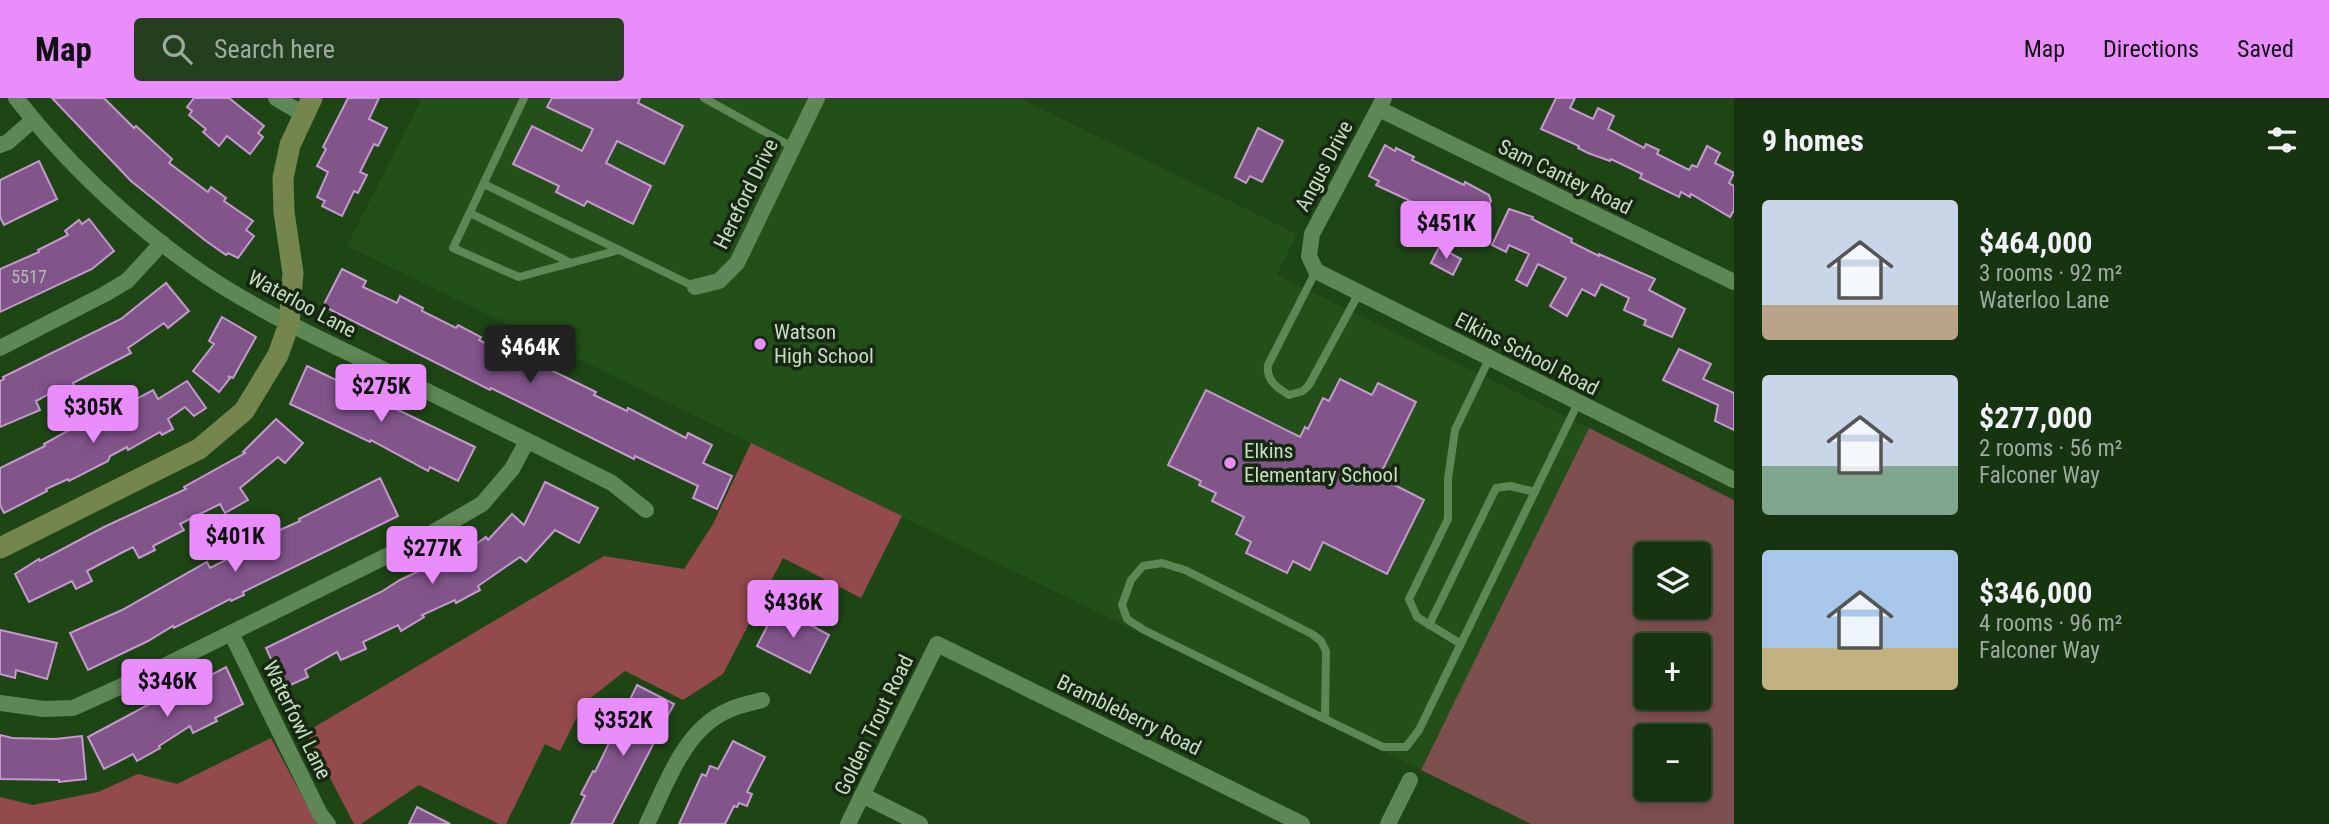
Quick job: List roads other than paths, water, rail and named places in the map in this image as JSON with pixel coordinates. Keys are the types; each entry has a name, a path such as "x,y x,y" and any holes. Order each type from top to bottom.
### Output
{"street":[{"name":"Waterloo Lane","path":"16,98 95,186 162,243 219,284 289,324 612,483 646,510"},
{"path":"0,548 199,449 244,411 278,355 289,324 293,273 284,212 283,178 290,145 307,106 276,98"},
{"name":"Hereford Drive","path":"695,287 719,281 737,263 817,98"},
{"name":"Angus Drive","path":"1312,264 1312,234 1382,104"},
{"name":"Sam Cantey Road","path":"1382,104 1734,282"},
{"path":"0,145 8,142 33,120"},
{"path":"0,348 127,281 162,243"},
{"name":"Elkins School Road","path":"1312,264 1359,293 1734,481"},
{"path":"0,704 44,709 73,708 231,634 425,537 482,504 512,470 527,441"},
{"name":"Waterfowl Lane","path":"231,634 320,814 328,824"},
{"name":"Golden Trout Road","path":"848,824 937,644"},
{"name":"Brambleberry Road","path":"937,644 1302,824"},
{"path":"647,824 693,737 729,710 762,701"},
{"path":"1388,824 1410,780"},
{"path":"862,795 920,824"}],"lane":[{"path":"524,98 453,248 519,277 619,250"},
{"path":"704,98 792,146"},
{"path":"484,184 695,287"},
{"path":"470,213 571,263"},
{"path":"1312,264 1268,365 1271,380 1279,389 1289,394 1303,391 1309,384 1359,293"},
{"path":"1461,644 1417,617 1409,599 1448,519 1448,479 1455,430 1489,359"},
{"path":"1325,719 1326,651 1321,641 1312,634 1185,570 1162,563 1143,566 1131,580 1122,605 1127,620 1144,630 1325,719 1383,747 1406,747 1419,730 1578,403"},
{"path":"1429,625 1496,488 1510,486 1535,492"}],"place":[{"name":"Watson High School","path":"760,344"},
{"name":"Elkins Elementary School","path":"1230,463"}]}
